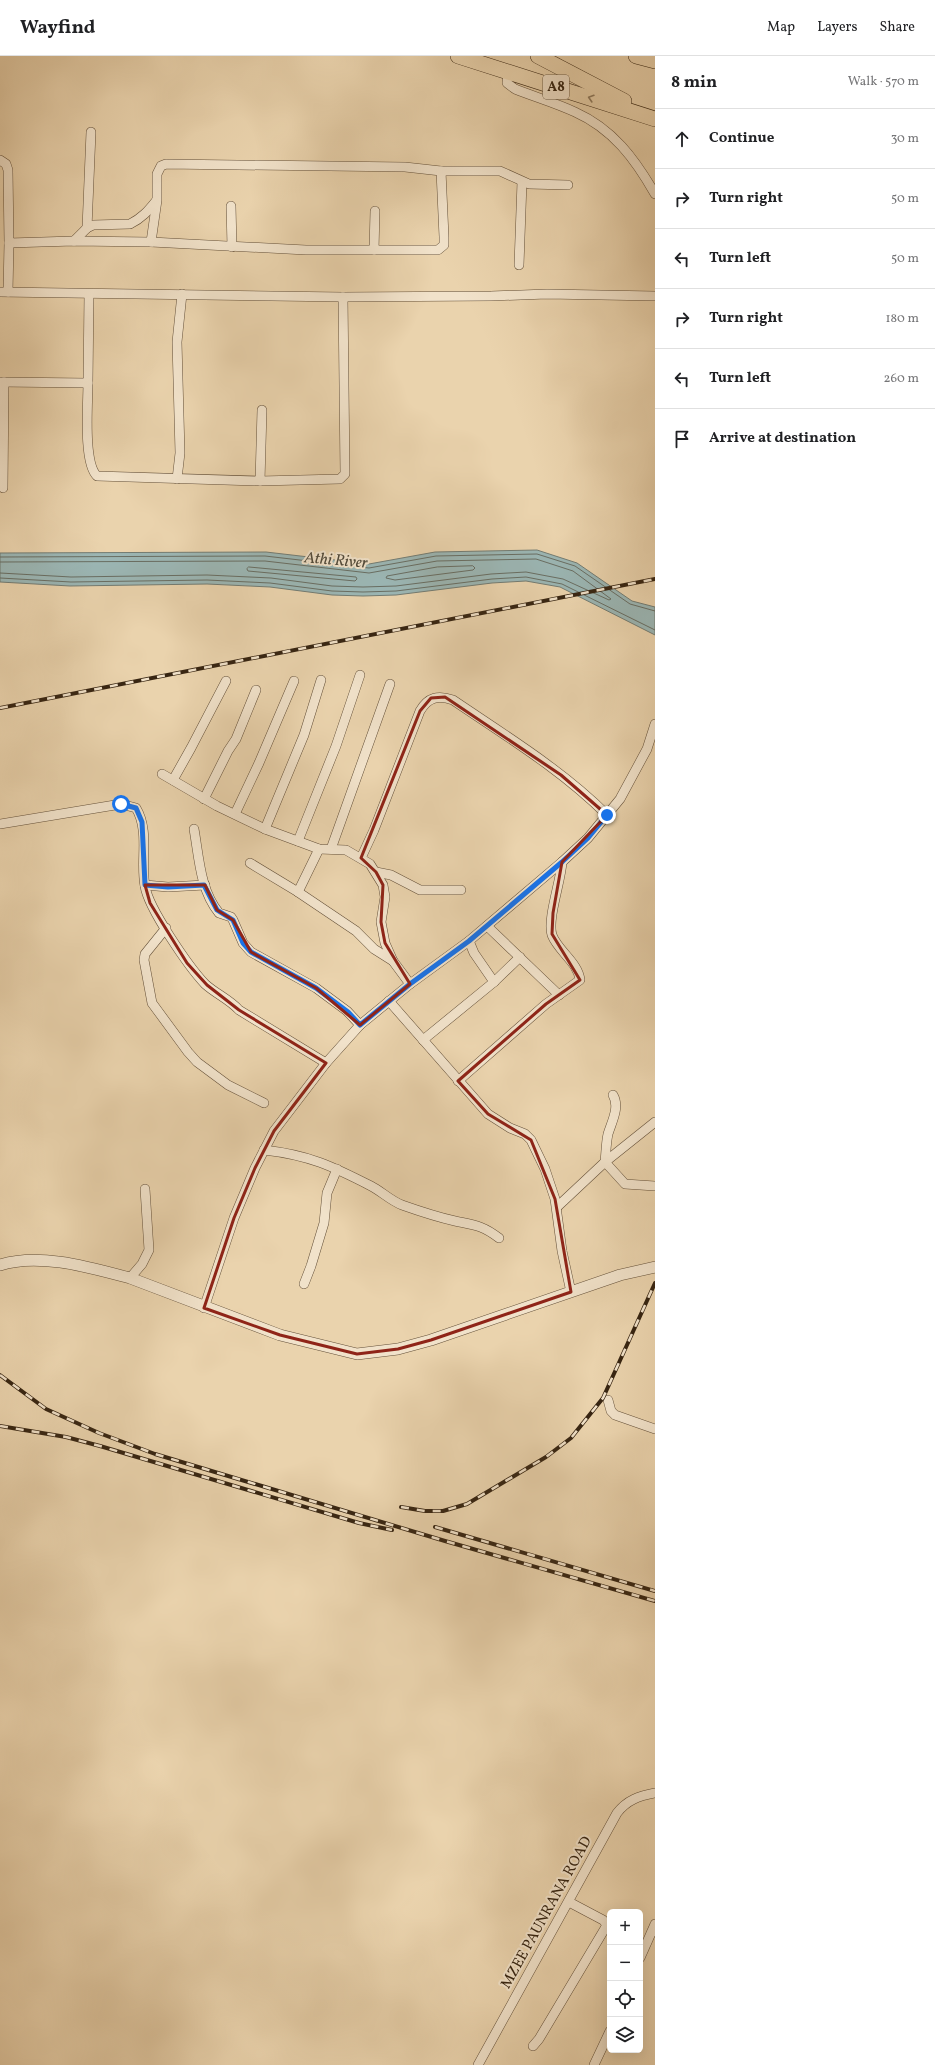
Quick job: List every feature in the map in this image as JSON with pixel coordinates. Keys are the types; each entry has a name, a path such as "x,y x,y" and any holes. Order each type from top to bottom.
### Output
{"highway":[{"name":"A8","path":"458,56 655,118"},
{"path":"538,56 655,118"},
{"path":"636,56 655,60"}],"street":[{"path":"508,72 508,83 515,89 575,112 608,131 636,162 655,194"},
{"path":"87,228 91,132"},
{"path":"0,160 6,164 8,170 9,242 4,292 39,291 89,294 343,297 547,294 655,296"},
{"path":"151,242 157,200 158,170 166,164 405,167 441,171 500,171 508,173 522,182 541,185 568,185"},
{"path":"9,242 151,242 232,247 438,250 442,248 444,237 441,171"},
{"path":"519,265 522,182"},
{"path":"74,241 87,228 96,224 130,224 148,212 157,200"},
{"path":"231,206 232,247"},
{"path":"374,250 376,211"},
{"path":"89,294 88,449 94,473 102,477 260,481 334,480 340,479 345,474 343,297"},
{"path":"177,479 180,452 177,342 182,294"},
{"path":"3,488 2,382 88,383"},
{"path":"260,481 262,410"},
{"path":"298,841 336,746 360,675"},
{"path":"266,829 301,742 315,704 321,680"},
{"path":"173,780 192,748 226,681"},
{"path":"234,814 259,763 294,681"},
{"path":"331,849 390,684"},
{"path":"204,799 228,751 236,739 256,690"},
{"path":"362,858 377,824 420,711 426,702 437,697 453,700 566,778 581,789 607,815"},
{"path":"204,1308 234,1218 264,1150 274,1131 326,1063 360,1025 410,984 469,941 588,838 620,799 647,749 655,724"},
{"path":"162,774 204,799 266,829 319,849 346,850 362,858 376,872 383,885 384,891 381,922 383,936 393,961 410,984"},
{"path":"0,824 121,804 133,806 139,813 142,822 145,885 150,903 187,963 207,985 218,994 230,1000 239,1010 326,1063"},
{"path":"194,829 204,885 217,910 233,920 243,943 251,952 316,988 348,1012 360,1025"},
{"path":"298,892 319,849"},
{"path":"458,1081 559,995 580,980 577,971 552,934 553,913 562,862"},
{"path":"250,863 298,892 356,931 374,949 393,961"},
{"path":"376,872 391,875 420,890 461,890"},
{"path":"145,885 168,887 204,885"},
{"path":"487,926 559,995"},
{"path":"166,928 146,954 144,960 152,1003 197,1062 228,1085 264,1103"},
{"path":"469,941 474,953 494,982"},
{"path":"423,1040 494,982 520,957"},
{"path":"389,1001 488,1114 528,1136 544,1169 557,1207 562,1250 571,1292"},
{"path":"613,1095 616,1101 616,1110 608,1134 605,1162 625,1184 655,1186"},
{"path":"557,1207 605,1162 655,1122"},
{"path":"264,1150 304,1156 337,1168 372,1186 400,1204 455,1221 472,1223 486,1228 499,1238"},
{"path":"304,1284 324,1223 327,1193 337,1168"},
{"path":"130,1278 142,1264 149,1250 145,1189"},
{"path":"0,1265 21,1261 39,1261 86,1267 130,1278 204,1308 280,1335 357,1354 398,1349 431,1340 620,1275 655,1267"},
{"path":"608,1400 611,1411 615,1414 655,1429"},
{"name":"MZEE PAUNRANA ROAD","path":"478,2065 622,1808 636,1798 655,1794"},
{"path":"569,1902 603,1920 607,1926"},
{"path":"643,1943 655,1924"},
{"path":"533,2046 539,2039 607,1929"},
{"path":"594,2065 607,2037"}],"highlighted area":[{"path":"445,697 561,775 607,815 562,862 553,913 552,934 580,980 546,1004 458,1081 488,1114 531,1140 555,1199 571,1292 431,1340 398,1349 357,1354 280,1335 204,1308 234,1218 255,1168 274,1131 326,1063 239,1010 207,985 187,963 150,903 145,885 205,885 217,910 233,920 251,952 316,988 360,1025 410,984 385,943 381,922 383,885 376,872 361,858 420,711 431,698"}],"water":[{"name":"Athi River","path":"537,550 577,563 632,601 655,607 655,635 560,587 526,581 492,583 396,595 363,596 332,595 270,587 207,584 70,586 0,582 0,553 266,552 369,564 435,552"}],"railway":[{"path":"0,708 655,579"},
{"path":"401,1507 425,1511 443,1511 467,1504 546,1457 571,1438 603,1398 655,1283"},
{"path":"0,1375 46,1409 99,1433 155,1454 445,1541 655,1601"},
{"path":"0,1426 66,1437 100,1446 359,1523 392,1530"},
{"path":"435,1527 655,1591"}],"route":[{"path":"121,804 128,804 136,808 142,822 144,838 143,853 145,885 155,887 204,885 219,913 231,917 246,948 260,958 297,976 316,988 348,1012 360,1025 410,984 469,941 562,862 588,838 607,815"}]}
